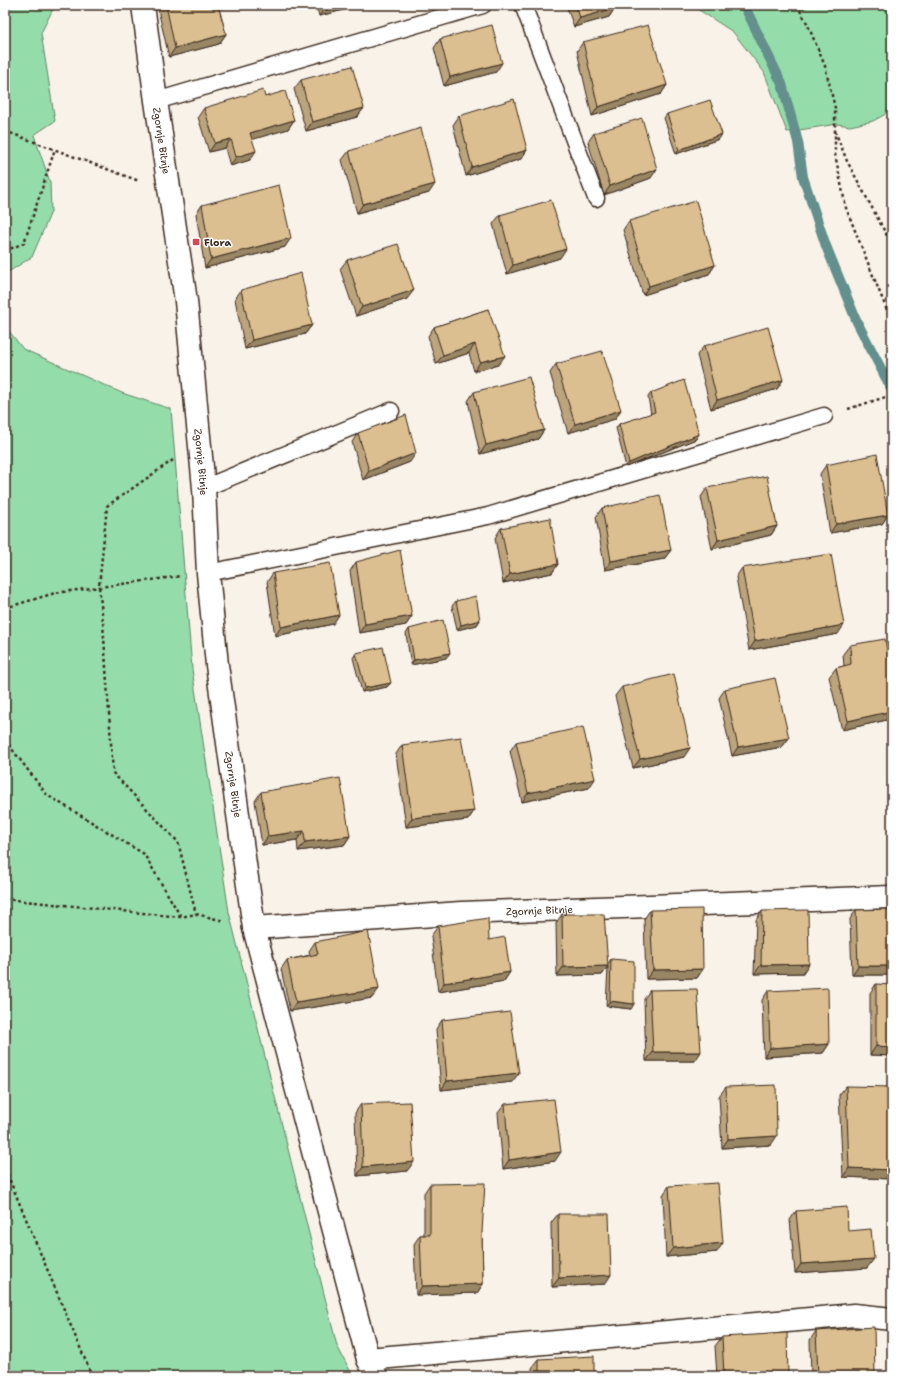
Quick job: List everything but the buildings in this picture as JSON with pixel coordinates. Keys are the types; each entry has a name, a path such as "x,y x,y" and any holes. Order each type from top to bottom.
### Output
{"street":[{"name":"Zgornje Bitnje","path":"143,5 186,301 204,488 208,573 218,665 254,928 461,913 892,897"},
{"path":"254,928 372,1367 854,1315 892,1319"}],"lane":[{"path":"156,101 484,5"},
{"path":"523,5 596,198"},
{"path":"204,488 391,411"},
{"path":"208,573 488,516 824,416"}],"path":[{"path":"797,5 808,23 825,66 835,108 835,154 846,208 892,323"},
{"path":"835,130 847,161 892,245"},
{"path":"5,131 170,192"},
{"path":"5,251 24,242 56,149"},
{"path":"868,402 892,395"},
{"path":"196,914 178,842 113,773 103,622 99,587 107,506 199,442"},
{"path":"5,608 55,593 208,573"},
{"path":"5,740 47,795 144,854 181,917"},
{"path":"5,899 181,917 196,914 254,928"},
{"path":"5,1169 92,1376"}],"green space":[{"path":"5,5 55,5 41,33 55,121 34,135 50,182 51,212 32,257 5,274"},
{"path":"697,5 892,5 892,106 884,115 873,121 850,126 837,124 787,132 764,72 733,32 699,10"},
{"path":"5,326 23,349 122,393 171,409 192,669 229,912 337,1346 353,1376 5,1376"}],"waterway":[{"path":"744,5 782,84 798,142 803,177 826,246 857,322 892,390"}],"place":[{"name":"Flora","path":"196,242"}]}
